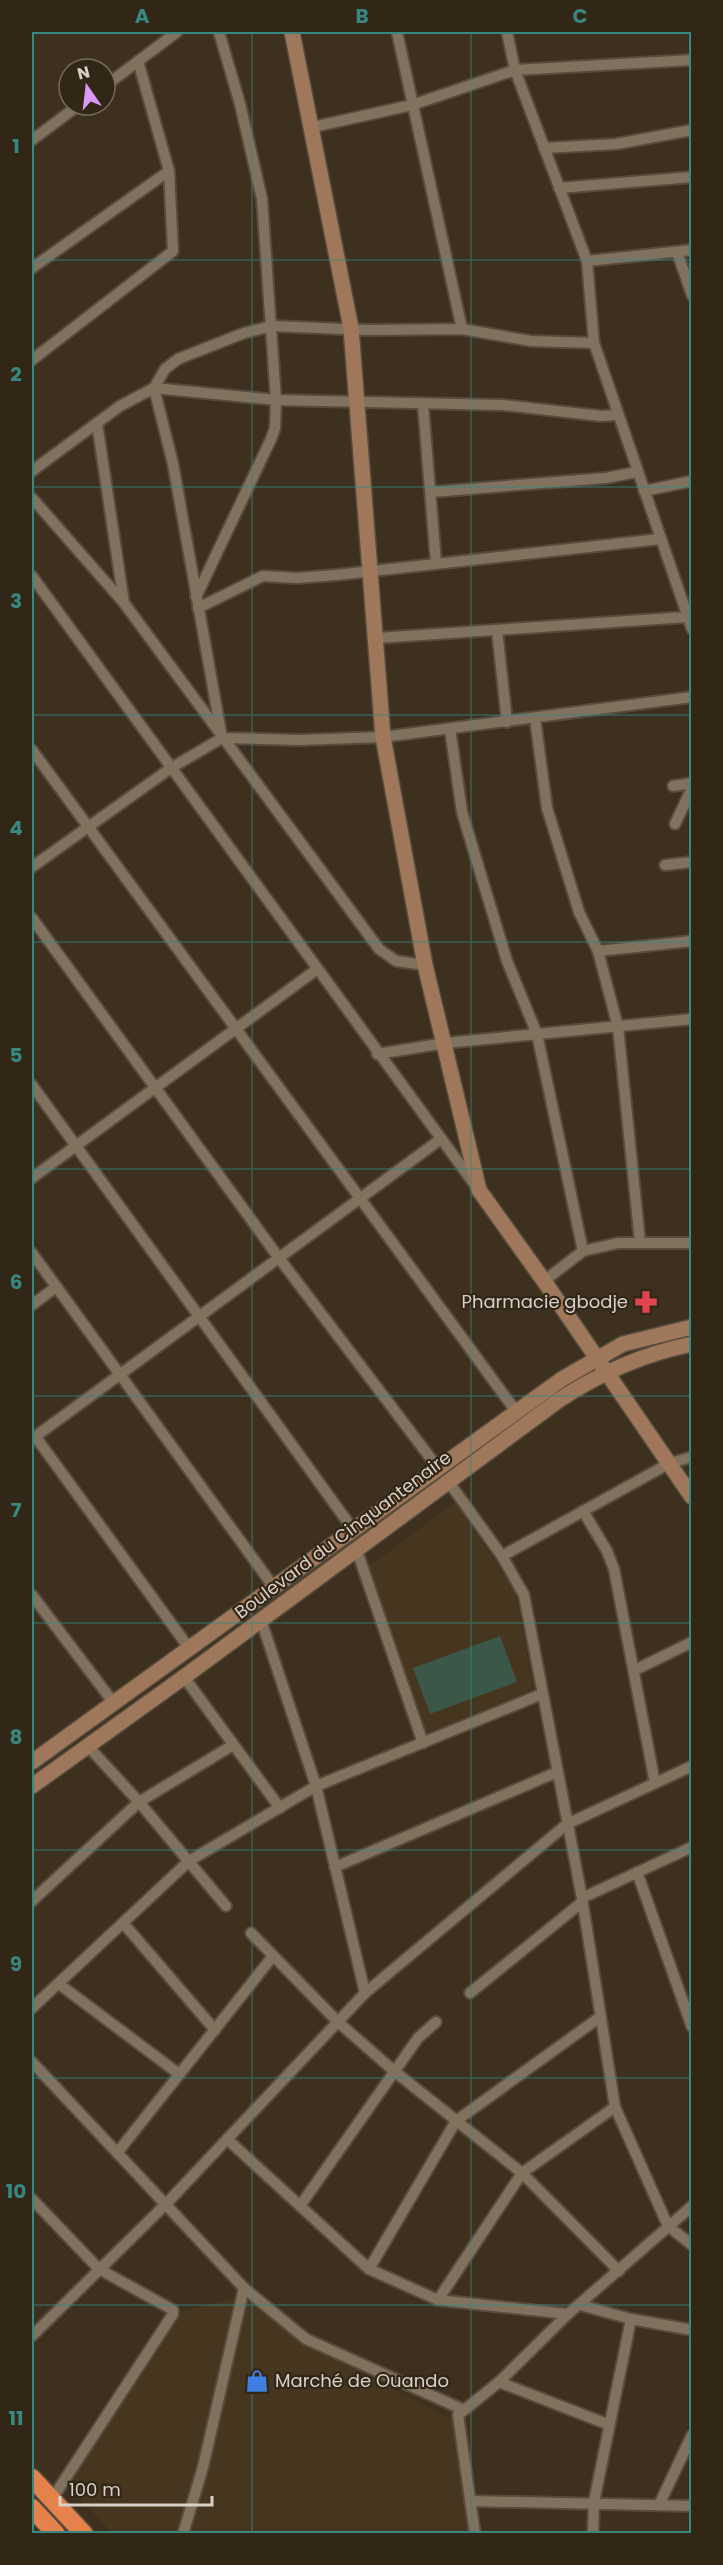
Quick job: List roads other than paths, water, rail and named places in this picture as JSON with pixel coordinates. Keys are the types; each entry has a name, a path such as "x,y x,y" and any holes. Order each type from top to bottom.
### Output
{"highway":[{"path":"32,2478 84,2534"},
{"path":"32,2508 56,2534"}],"main road":[{"path":"292,32 313,128 351,328 383,737 425,965 479,1190 692,1497"},
{"name":"Boulevard du Cinquantenaire","path":"32,1762 515,1410 623,1344 692,1327"},
{"name":"Boulevard du Cinquantenaire","path":"32,1786 184,1677 559,1400 605,1372 649,1354 692,1344"}],"street":[{"path":"117,77 177,32"},
{"path":"197,603 271,439 276,400 262,199 240,104 219,32"},
{"path":"397,32 462,329"},
{"path":"507,32 515,70 587,261 594,343 692,629"},
{"path":"313,128 412,105 515,70 692,60"},
{"path":"32,360 172,251 169,171 138,61"},
{"path":"32,140 63,117"},
{"path":"544,148 616,144 692,130"},
{"path":"32,268 169,171"},
{"path":"559,188 692,177"},
{"path":"587,261 692,250"},
{"path":"677,252 692,295"},
{"path":"32,471 97,423 154,388 165,369 178,359 244,333 272,326 462,329 531,341 594,343"},
{"path":"154,388 276,400 503,405 601,416 618,415"},
{"path":"154,388 173,464 222,738"},
{"path":"423,405 436,563"},
{"path":"97,423 124,603"},
{"path":"431,492 606,478 637,472"},
{"path":"644,491 692,480"},
{"path":"32,498 124,603 379,948 396,961 425,965"},
{"path":"197,603 263,576 297,578 548,554 660,539"},
{"path":"32,576 316,970 479,1190"},
{"path":"377,638 687,617"},
{"path":"497,630 507,722"},
{"path":"32,867 171,768 222,738 300,740 383,737 692,697"},
{"path":"535,718 547,808 579,912 598,951 618,1027 640,1242"},
{"path":"450,729 465,823 507,961 537,1034 583,1251"},
{"path":"32,750 515,1410"},
{"path":"673,786 691,785 675,824"},
{"path":"665,865 692,861"},
{"path":"32,918 279,1258 438,1468"},
{"path":"598,951 692,941"},
{"path":"32,1178 316,970"},
{"path":"377,1053 445,1043 692,1019"},
{"path":"32,1085 352,1528"},
{"path":"189,1648 33,1437 441,1139"},
{"path":"544,1281 583,1251 640,1242 692,1243"},
{"path":"32,1253 273,1586"},
{"path":"32,1305 56,1287"},
{"path":"502,1556 670,1463 692,1457"},
{"path":"448,1480 502,1556 524,1595 581,1900 615,2108 668,2226 692,2245"},
{"path":"584,1511 607,1551 614,1569 655,1783"},
{"path":"356,1548 423,1743"},
{"path":"32,1595 113,1702"},
{"path":"261,1620 316,1786 365,1993"},
{"path":"635,1670 692,1642"},
{"path":"184,1677 280,1808"},
{"path":"32,2008 189,1861 316,1786 542,1694"},
{"path":"87,1745 139,1802 226,1906"},
{"path":"32,1901 139,1802 233,1745"},
{"path":"32,2336 166,2204 365,1993 567,1824 692,1766"},
{"path":"335,1867 557,1772"},
{"path":"470,1993 581,1900 692,1847"},
{"path":"638,1872 692,2027"},
{"path":"124,1924 215,2030"},
{"path":"251,1933 338,2022 394,2072 522,2173 620,2271"},
{"path":"117,2153 273,1956"},
{"path":"59,1984 179,2074"},
{"path":"369,2269 456,2121 600,2017"},
{"path":"300,2206 418,2037 436,2022"},
{"path":"32,2062 244,2288 306,2339 464,2410"},
{"path":"438,2300 522,2173 615,2108"},
{"path":"227,2139 369,2269 438,2300 568,2314"},
{"path":"32,2199 99,2269 170,2307 173,2314 52,2499"},
{"path":"475,2534 458,2415 499,2382 568,2314 692,2206"},
{"path":"183,2534 203,2467 244,2288"},
{"path":"579,2305 631,2319 692,2330"},
{"path":"593,2534 594,2502 631,2319"},
{"path":"499,2382 608,2424"},
{"path":"659,2505 692,2435"},
{"path":"470,2501 692,2506"}],"place":[{"name":"Pharmacie gbodje","path":"646,1302"},
{"name":"Marché de Ouando","path":"257,2381"}]}
